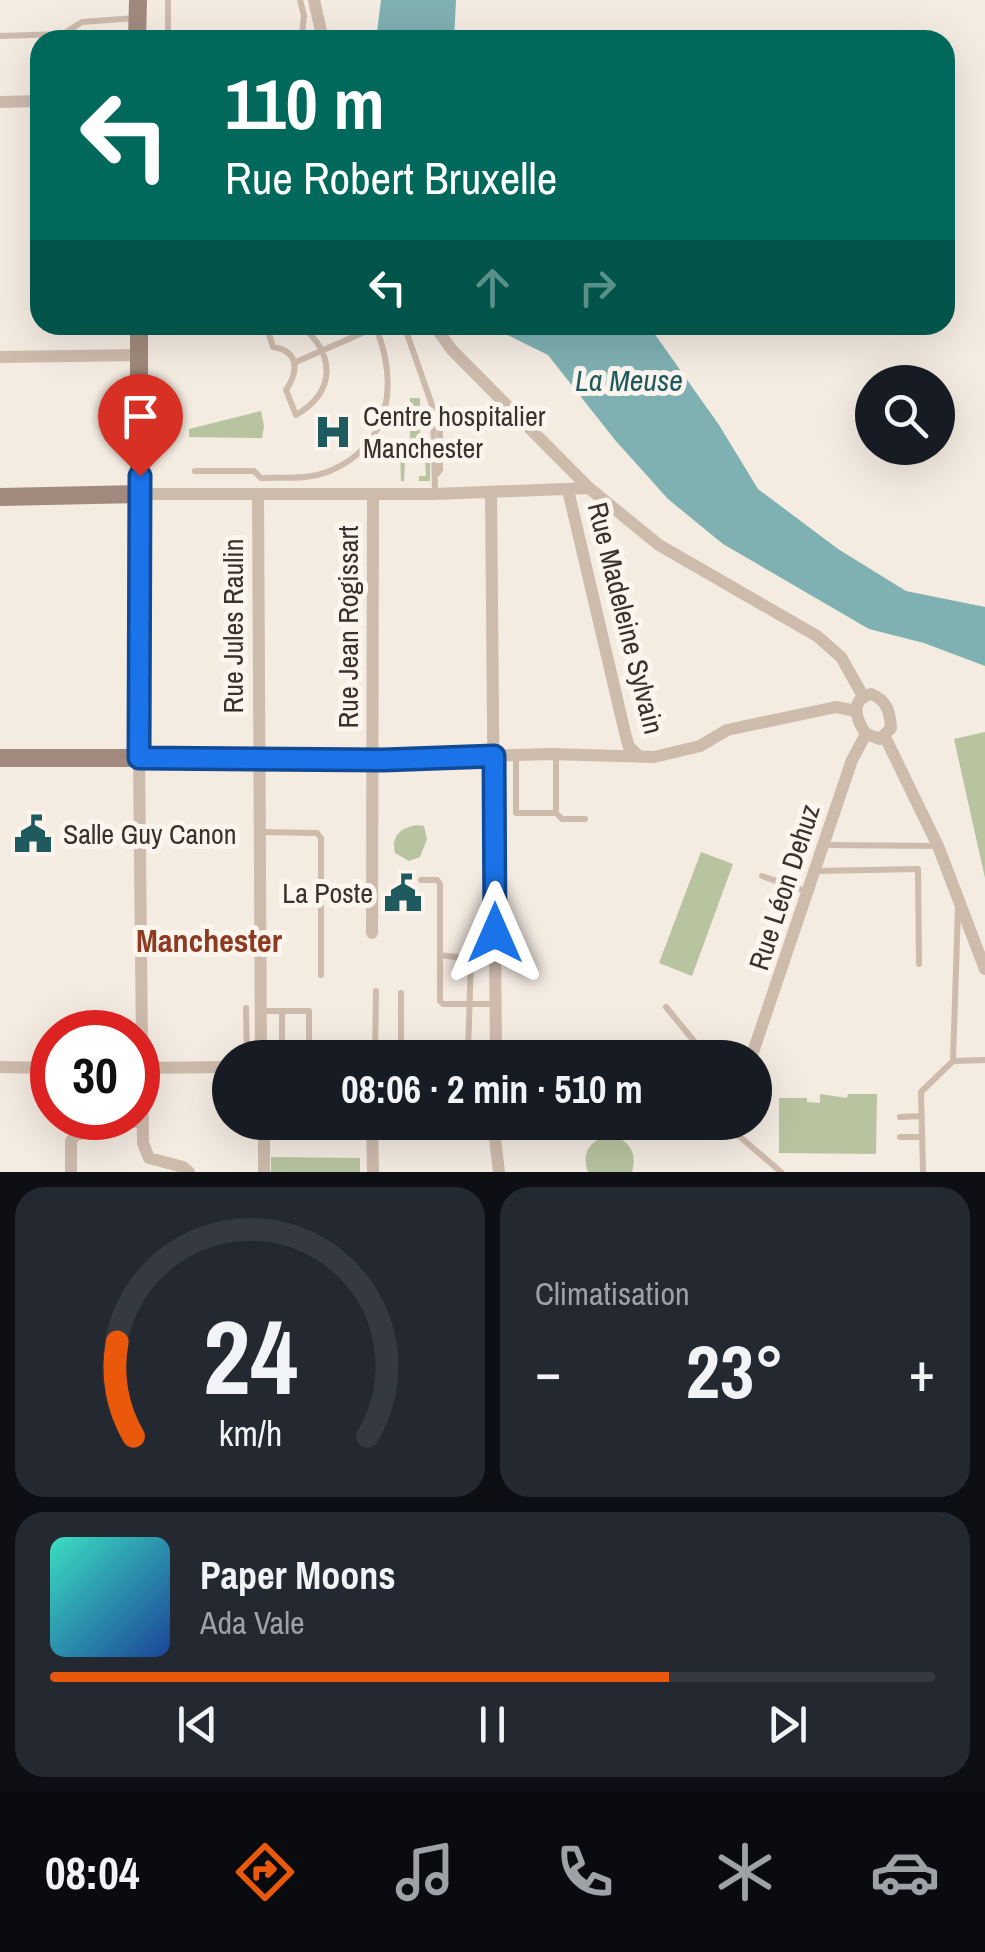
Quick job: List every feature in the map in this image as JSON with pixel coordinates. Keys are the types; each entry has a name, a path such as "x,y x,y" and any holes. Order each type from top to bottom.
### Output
{"main road":[{"path":"0,758 139,758 138,335"},
{"path":"0,498 140,494"}],"street":[{"path":"314,0 321,30"},
{"path":"0,102 30,101"},
{"path":"441,335 589,488 659,545 818,636 842,657 863,696"},
{"path":"0,357 139,355"},
{"path":"140,494 435,494 589,488"},
{"name":"Rue Madeleine Sylvain","path":"568,490 626,737 629,747 639,756"},
{"path":"491,493 496,1040"},
{"name":"Rue Jules Raulin","path":"258,494 262,1040"},
{"name":"Rue Jean Rogissart","path":"372,933 373,494"},
{"path":"871,694 886,705 891,728 885,737 872,738 866,734 856,711 863,696 871,694"},
{"path":"140,1010 139,758 373,759 516,754 654,757 700,746 728,730 805,712 836,707 856,711"},
{"name":"Rue Léon Dehuz","path":"757,1040 852,760 866,734"},
{"path":"885,737 938,846 985,969"},
{"path":"160,1068 212,1067"},
{"path":"0,1068 30,1068"},
{"path":"71,1172 73,1140"},
{"path":"142,1140 149,1158 184,1167 189,1172"},
{"path":"264,1140 264,1172"},
{"path":"372,1140 373,1172"},
{"path":"495,1140 499,1172"}],"lane":[{"path":"168,0 168,30"},
{"path":"300,0 303,30"},
{"path":"69,30 82,22 138,9"},
{"path":"0,36 30,35"},
{"path":"269,335 273,347 284,349 296,362 297,370 286,390 296,415 321,393 326,367 323,350 309,335"},
{"path":"296,362 356,335"},
{"path":"195,472 254,471 261,478 302,477 328,472 348,462 377,430 389,399 388,359 379,335"},
{"path":"407,335 432,408 440,416 440,470 436,474 435,494"},
{"path":"516,754 516,813 556,813 562,819 585,819"},
{"path":"556,754 556,813"},
{"path":"259,832 317,833 321,838 321,976"},
{"path":"824,846 938,846"},
{"path":"816,871 918,869 920,964"},
{"path":"762,876 809,892"},
{"path":"421,880 437,880 440,884 440,1001 496,1004"},
{"path":"953,1061 958,897"},
{"path":"440,955 470,959 468,1040"},
{"path":"376,990 376,1040"},
{"path":"401,994 401,1040"},
{"path":"666,1007 693,1040"},
{"path":"246,1008 247,1040"},
{"path":"261,1011 282,1011 309,1011 309,1048 282,1048 282,1011"},
{"path":"923,1172 921,1092 953,1061 985,1060"},
{"path":"900,1117 921,1116"},
{"path":"900,1138 922,1137"},
{"path":"745,1140 781,1172"}],"green space":[{"path":"410,398 420,398 420,443 430,443 430,481 419,481 419,476 426,476 425,460 405,460 401,481 400,450 393,450 399,443 410,443"},
{"path":"261,411 262,438 189,437 189,429"},
{"path":"985,732 985,878 954,739"},
{"path":"424,826 427,839 420,857 409,861 395,853 394,841 402,830"},
{"path":"701,852 733,864 692,976 659,963"},
{"path":"820,1094 847,1098 848,1094 877,1094 876,1154 779,1153 779,1098 807,1098 807,1102 820,1103"},
{"path":"595,1141 626,1143 634,1158 632,1172 588,1172 585,1159"},
{"path":"271,1157 360,1158 360,1172 271,1172"}],"water":[{"path":"381,0 456,0 454,30 377,30"},
{"name":"La Meuse","path":"507,335 655,335 719,425 758,489 838,549 906,591 985,607 985,666 924,643 869,629 723,544 668,499 548,355"}],"place":[{"name":"Centre hospitalier Manchester","path":"333,432"},
{"name":"Salle Guy Canon","path":"33,834"},
{"name":"La Poste","path":"403,893"}],"district":[{"name":"Manchester","path":"209,941"}],"route":[{"path":"140,476 139,758 383,760 494,756 495,933"}]}
